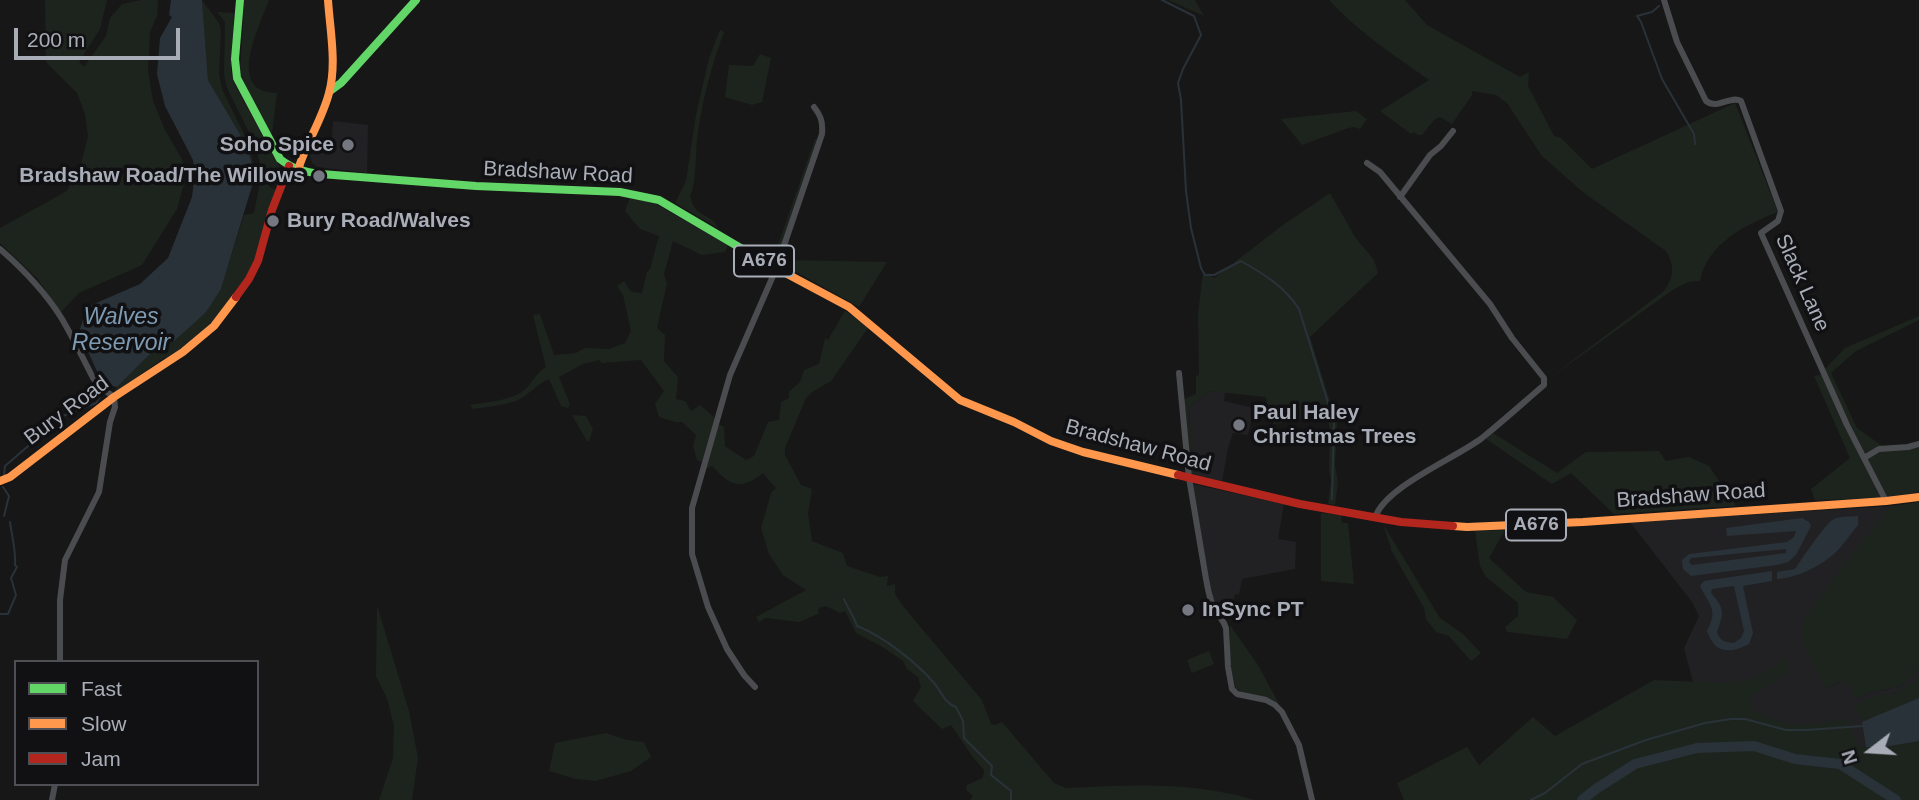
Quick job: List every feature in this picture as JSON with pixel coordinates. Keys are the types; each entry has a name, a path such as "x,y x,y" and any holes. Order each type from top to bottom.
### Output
{"main road":[{"path":"240,0 235,59 237,78 280,159 289,166"},
{"path":"298,170 304,148 330,90 328,0"},
{"path":"330,90 341,83 416,0"},
{"name":"Bradshaw Road","path":"289,166 321,174 639,195 668,205 776,269 858,313 960,400 1072,448 1300,504 1401,522 1467,527 1522,526 1919,497"},
{"name":"Bury Road","path":"0,481 10,477 114,397 183,352 214,327 249,279 258,261 272,210 289,166"}],"street":[{"name":"Slack Lane","path":"1664,0 1677,42 1706,102 1715,105 1735,99 1741,101 1782,211 1774,225 1761,233 1804,331 1886,501"},
{"path":"755,687 727,649 708,607 692,554 692,508 730,375 776,269 822,134 823,124 814,107"},
{"path":"1400,197 1430,155 1453,131"},
{"path":"1367,163 1380,172 1497,313 1512,338 1544,378 1544,385 1481,438 1419,476 1378,509 1375,518"},
{"path":"0,249 31,279 56,311 93,378 114,397 115,407 110,422 99,492 65,560 60,600 60,660"},
{"path":"1179,373 1189,478 1208,593 1226,628 1232,689 1237,694 1275,705 1282,712 1299,745 1312,800"},
{"path":"1864,458 1879,449 1919,444"}],"shaded area":[{"path":"45,0 107,0 100,29 79,62 84,67 106,36 110,18 122,4 158,0 157,16 150,32 148,71 153,101 165,130 182,159 186,176 177,209 142,265 79,293 61,312 37,278 0,243 0,228 67,191 81,164 88,137 85,114 77,93 46,62"},
{"path":"202,0 219,23 219,74 222,89 250,146 255,176 247,146 208,80"},
{"path":"243,0 269,0 253,41 249,71 252,82 261,90 277,93 272,134 240,71"},
{"path":"1168,0 1195,0 1204,16"},
{"path":"1329,0 1405,0 1427,25 1520,77 1529,72 1528,86 1554,136 1561,138 1592,169 1735,103 1778,212 1741,229 1719,246 1704,268 1700,281 1689,282 1674,289 1547,380 1664,291 1672,271 1666,251 1584,193 1542,156 1507,103 1496,95 1472,91 1452,124 1440,117 1434,120 1422,135 1414,132 1411,134 1380,111 1429,80 1364,33"},
{"path":"217,12 234,13 231,71 233,81 280,168 275,168 269,187 277,190 257,258 247,278 212,325 183,350 161,360 114,392 158,346 173,342 221,289 244,215 254,213 262,173 255,144 227,88 224,74 225,22"},
{"path":"720,30 724,32 702,107 694,183 690,196 696,209 711,219 718,228 675,203 686,181 696,115 709,58"},
{"path":"760,54 771,58 762,102 752,105 725,97 729,65 753,66"},
{"path":"1356,111 1367,119 1360,129 1348,128 1302,145 1281,119"},
{"path":"333,121 368,125 367,173 318,167 312,163 310,155 313,143 331,148"},
{"path":"815,139 818,140 777,262 773,259"},
{"path":"1330,193 1355,237 1374,260 1378,273 1310,337 1337,424 1335,465 1338,483 1335,505 1328,504 1331,481 1327,415 1274,424 1271,412 1267,411 1266,397 1208,391 1189,407 1192,463 1196,475 1191,474 1184,399 1196,394 1196,376 1199,375 1198,314 1203,272 1214,278"},
{"path":"630,197 656,204 728,245 725,252 702,255 673,241 664,274 667,283 657,328 665,335 664,361 678,377 676,399 685,401 691,411 700,405 715,418 702,462 697,460 693,446 696,435 682,422 659,417 655,404 664,391 641,360 602,363 599,360 583,364 559,377 570,404 568,408 561,406 549,379 510,403 473,409 470,405 517,395 546,367 533,315 540,314 554,355 576,353 585,348 609,349 625,343 631,331 623,295 617,286 624,281 631,292 642,293 659,236 640,229 625,211"},
{"path":"783,260 887,262 859,307 782,264"},
{"path":"845,311 868,328 831,381 806,398 785,448 785,455 801,485 812,489 808,513 812,541 843,553 847,566 880,577 888,576 887,586 895,584 895,594 902,605 982,700 991,724 1002,722 1054,783 1066,788 1137,785 1184,787 1255,800 970,800 973,796 966,790 967,785 983,778 984,770 951,725 942,729 913,701 921,687 918,677 907,669 903,661 856,633 845,611 840,613 826,606 819,608 818,614 799,622 766,618 759,622 756,617 806,590 783,575 769,554 761,528 771,493 776,488 763,473 748,482 736,484 712,466 704,470 718,424 724,427 725,446 746,460 754,456 768,422 779,420 781,402 789,398 789,392 800,382 804,370 819,364 825,338 828,340"},
{"path":"1919,316 1919,320 1856,351 1831,373 1857,428 1888,450 1919,445 1919,492 1881,498 1815,500 1811,489 1850,458 1814,376 1824,374 1823,371 1845,348"},
{"path":"1208,391 1225,392 1224,401 1254,408 1248,435 1233,433 1222,481 1196,475 1192,463 1189,407"},
{"path":"572,415 586,416 593,429 589,441 587,441"},
{"path":"1493,433 1557,473 1586,452 1659,451 1666,461 1689,457 1709,466 1736,506 1614,514 1571,473 1552,484 1486,439"},
{"path":"1192,484 1284,504 1278,539 1296,542 1295,569 1242,579 1239,595 1235,594 1231,615 1226,619 1218,610 1210,591"},
{"path":"1919,502 1919,669 1901,686 1859,698 1855,697 1847,681 1827,688 1805,647 1803,621 1891,506"},
{"path":"1893,506 1827,688 1847,681 1859,698 1901,686 1919,669 1919,785 1739,719 1693,682 1684,648 1699,616 1692,602 1630,522"},
{"path":"1321,513 1341,515 1342,523 1348,523 1354,584 1321,581"},
{"path":"1383,524 1440,618 1463,634 1481,653 1471,661 1449,636 1436,632 1426,619 1424,608 1390,548"},
{"path":"1505,530 1489,558 1526,592 1553,597 1577,620 1567,639 1507,632 1505,627 1518,616 1518,603 1486,577 1480,566 1475,531"},
{"path":"377,605 409,711 418,758 412,800 379,800 393,758 394,726 387,698 376,676"},
{"path":"1230,625 1258,665 1279,704 1236,689 1230,662"},
{"path":"1209,651 1214,664 1192,673 1187,660"},
{"path":"1788,658 1789,669 1786,674 1751,697 1754,712 1790,725 1817,724 1848,718 1858,747 1866,747 1862,722 1853,705 1876,696 1898,693 1919,678 1919,800 1404,800 1397,783 1467,747 1479,765 1533,717 1555,736 1654,680 1724,683 1755,678"},
{"path":"606,733 644,742 651,757 631,771 595,781 549,771 555,743"}],"water":[{"name":"Walves Reservoir","path":"171,0 202,0 208,80 247,146 255,176 221,289 206,312 173,342 158,346 117,387 107,385 101,380 79,332 87,307 140,284 168,258 192,197 195,171 193,160 165,106 157,74 160,38 172,17 169,15"},
{"path":"1858,516 1858,525 1831,556 1801,573 1777,579 1777,572 1795,569 1831,521 1840,517"},
{"path":"1802,518 1811,526 1796,555 1788,562 1691,576 1683,569 1682,560 1689,554 1787,542 1794,537 1796,531 1727,536 1726,528","holes":["1786,549 1786,553 1692,565 1689,562 1691,558"]},
{"path":"1772,571 1772,581 1743,586 1753,633 1749,644 1724,650 1710,639 1707,631 1712,612 1700,586 1704,581","holes":["1734,586 1744,631 1741,638 1734,643 1720,637 1717,632 1722,611 1711,593 1712,589"]},
{"path":"1919,698 1919,741 1878,748 1866,747 1862,722"}],"waterway":[{"path":"1162,0 1194,16 1201,35 1178,83 1186,191 1191,228 1201,268 1205,275 1214,275 1241,261 1273,282 1299,309 1334,422 1332,499"},
{"path":"1659,6 1652,12 1637,16 1662,79 1694,134 1695,144"},
{"path":"4,475 5,466 63,416 96,403 101,395"},
{"path":"3,487 9,496 4,516"},
{"path":"0,614 8,614 16,595 11,578 17,567 10,522"},
{"path":"844,599 857,626 909,658 927,675 946,700 956,707 963,721 964,738 992,766 991,775 1011,791 1011,800"},
{"path":"1531,800 1545,793 1582,764 1646,740 1705,723 1745,719 1786,730 1863,726"},
{"path":"1582,800 1635,764 1697,748 1754,746 1795,759 1840,764 1896,800"}],"traffic: fast":[{"path":"240,0 235,59 237,78 280,159 289,165 321,174 476,186 620,192 659,200 761,260"},
{"path":"330,91 341,83 416,0"}],"traffic: slow":[{"path":"298,170 322,113 331,82 332,47 328,0"},
{"path":"761,260 849,307 960,400 1014,422 1051,441 1083,452 1178,475"},
{"path":"0,481 10,477 114,397 183,352 214,326 236,297"},
{"path":"1453,526 1583,522 1919,497"}],"traffic: jam":[{"path":"236,297 258,261 272,210 289,166"},
{"path":"1178,475 1300,504 1401,522 1453,526"}],"place":[{"name":"Soho Spice","path":"348,145"},
{"name":"Bradshaw Road/The Willows","path":"319,176"},
{"name":"Bury Road/Walves","path":"273,221"},
{"name":"Paul Haley Christmas Trees","path":"1239,425"},
{"name":"InSync PT","path":"1188,610"}]}
